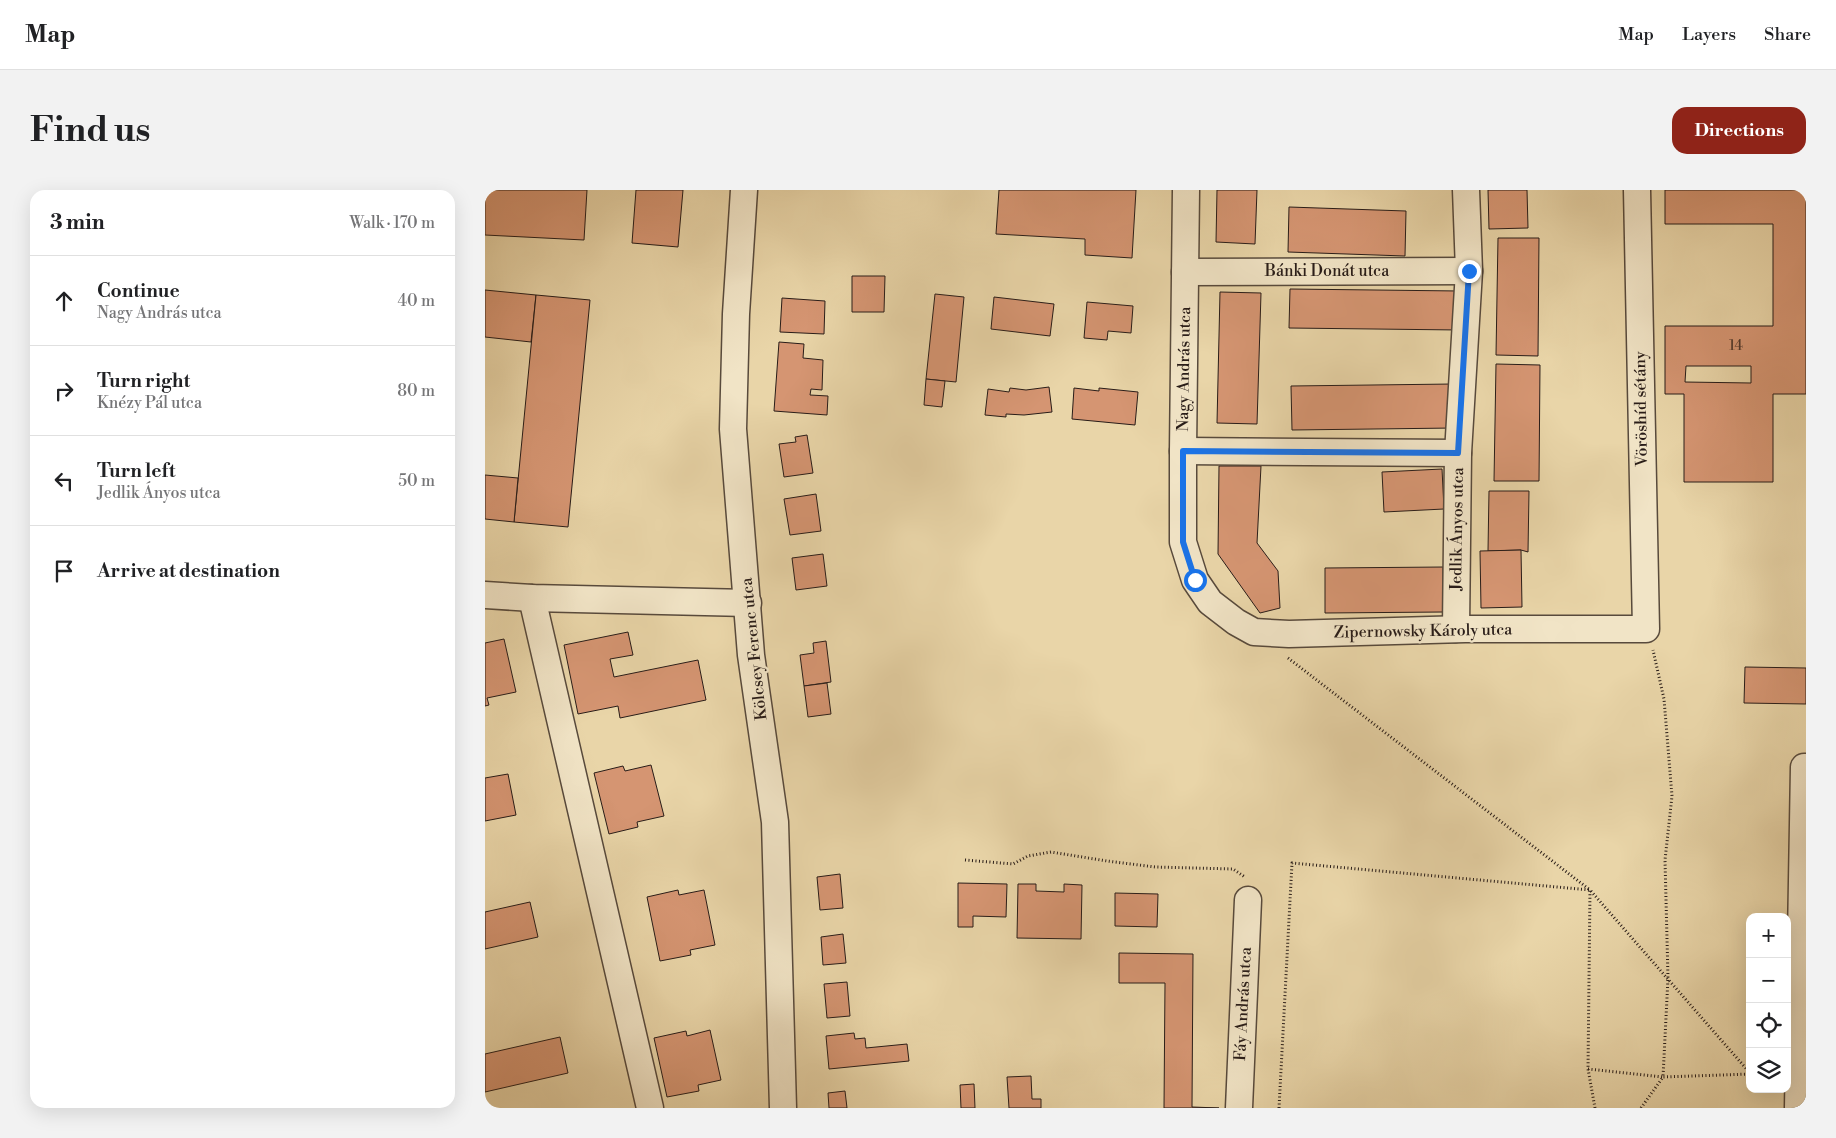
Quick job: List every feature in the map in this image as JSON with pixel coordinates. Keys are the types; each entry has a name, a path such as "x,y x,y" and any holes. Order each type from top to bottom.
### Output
{"street":[{"name":"Kölcsey Ferenc utca","path":"744,190 736,314 733,429 751,655 775,822 783,1108"},
{"name":"Nagy András utca","path":"1186,190 1183,542 1195,580 1210,602"},
{"name":"Jedlik Ányos utca","path":"1456,629 1458,453 1469,271 1466,190"},
{"name":"Vöröshíd sétány","path":"1637,190 1646,629"},
{"name":"Bánki Donát utca","path":"1185,272 1469,271"},
{"path":"1183,451 1458,453"},
{"path":"485,595 532,598 748,603"},
{"path":"532,598 650,1108"},
{"name":"Zipernowsky Károly utca","path":"1210,602 1236,622 1254,632 1289,634 1456,629 1646,629"},
{"path":"1797,1108 1805,768"},
{"name":"Fáy András utca","path":"1239,1108 1248,900"}],"path":[{"path":"1641,1108 1663,1077 1668,978 1665,860 1672,796 1669,744 1661,682 1658,665 1646,629"},
{"path":"1284,655 1590,890 1746,1069"},
{"path":"965,860 1013,864 1028,856 1051,852 1107,862 1155,867 1233,869 1245,877 1248,884 1248,900"},
{"path":"1279,1108 1292,863 1590,890"},
{"path":"1590,890 1588,1069 1595,1108"},
{"path":"1588,1069 1663,1077 1746,1074"}],"building":[{"path":"485,190 587,190 584,240 485,235"},
{"path":"636,190 683,190 678,247 632,243"},
{"path":"999,190 1136,190 1132,258 1085,255 1085,239 996,234"},
{"path":"1217,190 1257,190 1255,244 1216,242"},
{"path":"1488,190 1527,190 1528,228 1489,229"},
{"path":"1665,190 1806,190 1806,394 1773,394 1773,482 1684,482 1684,394 1665,394 1665,326 1773,326 1773,224 1665,224","holes":["1686,366 1751,366 1751,383 1685,382"]},
{"path":"1289,207 1406,211 1405,256 1288,252"},
{"path":"1498,238 1539,238 1538,356 1496,355"},
{"path":"852,276 885,276 884,312 852,312"},
{"path":"1290,289 1459,291 1459,330 1289,328"},
{"path":"485,290 536,295 531,342 485,337"},
{"path":"1220,292 1261,293 1257,424 1217,423"},
{"path":"935,294 964,297 956,382 926,379"},
{"path":"536,295 590,300 568,527 514,522"},
{"path":"994,297 1054,304 1050,336 991,329"},
{"path":"782,298 825,301 824,334 780,332"},
{"path":"1087,302 1133,306 1131,333 1108,331 1107,340 1084,338"},
{"path":"779,342 804,344 803,358 823,360 822,390 811,389 810,395 828,396 827,415 774,411"},
{"path":"1496,364 1540,365 1539,481 1494,481"},
{"path":"926,379 945,381 942,407 924,405"},
{"path":"1453,384 1454,428 1292,430 1291,386"},
{"path":"1049,387 1052,412 1024,415 1006,414 1006,417 985,415 988,389 1009,392 1010,388 1026,390"},
{"path":"1074,388 1099,391 1099,388 1138,392 1135,425 1072,419"},
{"path":"807,435 813,473 784,477 779,444 796,442 795,437"},
{"path":"1219,466 1261,466 1257,543 1278,571 1280,608 1260,613 1218,554"},
{"path":"1442,469 1444,509 1384,512 1382,472"},
{"path":"485,475 518,478 514,522 485,519"},
{"path":"1489,491 1529,491 1528,552 1521,550 1488,551"},
{"path":"816,494 821,531 790,535 784,499"},
{"path":"1521,550 1522,607 1481,608 1480,551"},
{"path":"823,554 827,586 796,590 792,558"},
{"path":"1443,567 1443,612 1325,613 1325,568"},
{"path":"628,632 633,655 610,659 614,677 698,660 706,700 620,718 618,706 578,714 564,645"},
{"path":"504,639 516,692 487,698 489,705 485,706 485,643"},
{"path":"826,641 831,682 804,686 800,655 814,653 813,643"},
{"path":"1745,667 1806,668 1806,704 1744,703"},
{"path":"827,683 831,714 808,717 804,686"},
{"path":"651,765 664,816 637,822 638,827 609,834 594,773 623,766 625,771"},
{"path":"508,774 516,815 485,821 485,778"},
{"path":"840,874 843,908 820,910 817,877"},
{"path":"958,883 1007,884 1006,917 973,916 973,927 958,927"},
{"path":"1018,884 1036,884 1036,891 1064,892 1064,884 1082,885 1081,939 1017,938"},
{"path":"678,890 679,895 704,890 715,945 690,950 691,955 660,961 647,897"},
{"path":"1115,893 1158,894 1157,927 1115,926"},
{"path":"530,902 538,937 485,949 485,912"},
{"path":"843,934 846,963 823,965 821,937"},
{"path":"1119,953 1193,954 1192,1107 1219,1108 1164,1108 1165,983 1119,983"},
{"path":"847,982 850,1016 827,1018 824,984"},
{"path":"710,1030 721,1080 698,1085 699,1091 667,1097 654,1038 686,1031 687,1036"},
{"path":"854,1033 855,1039 865,1038 866,1048 907,1044 909,1061 829,1069 826,1036"},
{"path":"560,1037 568,1073 485,1092 485,1054"},
{"path":"1031,1076 1032,1099 1041,1099 1041,1108 1009,1108 1007,1077"},
{"path":"974,1084 975,1108 961,1108 960,1085"},
{"path":"845,1091 847,1108 829,1108 828,1093"}],"route":[{"path":"1195,580 1183,542 1183,451 1458,453 1469,271"}]}
